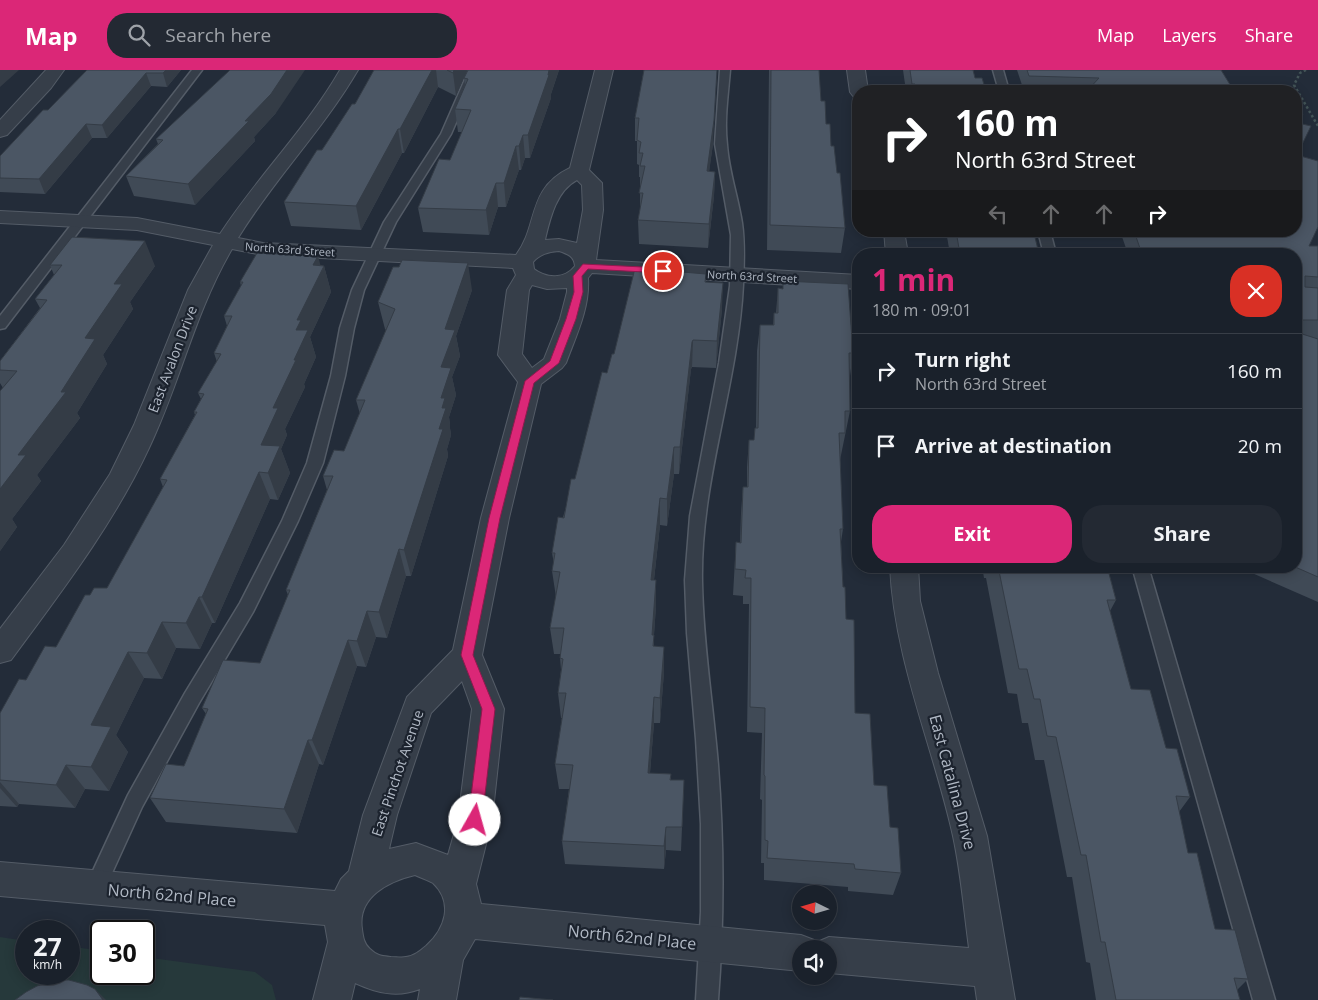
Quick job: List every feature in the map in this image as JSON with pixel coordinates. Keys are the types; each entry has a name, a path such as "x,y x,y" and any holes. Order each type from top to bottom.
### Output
{"street":[{"path":"0,131 45,84 55,70"},
{"name":"East Avalon Drive","path":"0,651 71,556 137,448 194,299 211,267 250,205 320,118 349,70"},
{"path":"530,381 510,355 518,290 534,236 545,208 560,182 579,171 604,70"},
{"path":"856,70 858,85"},
{"path":"458,884 475,820 488,709 467,655 494,518 530,381 554,363 571,319 578,292 593,210 592,183 579,171"},
{"name":"North 63rd Street","path":"0,217 137,224 263,249 527,263"},
{"path":"527,263 550,246 559,245 576,249 583,267"},
{"path":"527,263 542,282 551,283 561,282 583,267"},
{"name":"North 63rd Street","path":"583,267 852,282"},
{"name":"East Catalina Drive","path":"904,573 906,601 923,673 970,836 994,984"},
{"name":"East Pinchot Avenue","path":"365,878 380,815 418,706 467,655"},
{"path":"416,859 433,863 447,871 458,884 464,907 460,932 446,953 430,967 410,976 389,977 370,972 355,961 345,945 342,934 345,909 350,898 365,878 381,868 398,861 416,859"},
{"name":"North 62nd Place","path":"0,879 345,909"},
{"name":"North 62nd Place","path":"463,920 792,952"},
{"path":"332,1000 345,945"},
{"path":"437,1000 446,953"},
{"path":"837,957 994,984"}],"lane":[{"path":"0,325 197,70"},
{"path":"95,888 135,801 192,698 247,607 290,521 311,472 338,376 347,328 358,290 390,222 446,134 474,70"},
{"path":"707,1000 712,945 714,875 708,768 696,631 694,556 698,501 724,379 737,275 738,245 722,156 720,126 725,70"},
{"path":"998,70 1002,85"},
{"path":"1142,573 1264,1000"}],"path":[{"path":"1294,85 1300,73 1306,70"},
{"path":"1302,99 1318,126"}],"shaded area":[{"path":"0,937 15,939 15,985 80,985 80,948 90,949 90,985 155,985 155,958 255,972 272,985 276,1000 0,1000"}],"building":[{"path":"87,70 166,70 163,73 146,73 102,125 86,124 39,179 0,178 0,156 43,110 48,110"},
{"path":"230,70 287,70 271,94 245,121 249,121 188,184 126,176 163,140 156,139"},
{"path":"374,70 432,70 356,206 284,202 317,150 322,150 352,104 355,104"},
{"path":"468,70 549,70 549,75 528,135 523,135 519,146 516,146 504,183 496,183 486,210 418,208 439,159 450,160 471,110 455,109 468,79 464,78"},
{"path":"644,70 717,70 714,120 707,171 715,172 709,224 638,220 643,193 639,193 645,166 640,166 643,153 639,153 641,142 637,140 639,118 635,118"},
{"path":"771,70 819,70 821,101 825,101 826,124 830,124 831,146 834,146 837,173 840,173 845,228 770,225"},
{"path":"910,70 973,70 975,78 982,78 984,85 915,85 912,84"},
{"path":"1027,70 1221,70 1230,85 1093,85 1099,78 1029,76"},
{"path":"1302,124 1311,126 1302,145"},
{"path":"1302,156 1318,161 1318,227 1309,246 1318,246 1318,277 1305,276 1305,287 1318,288 1318,320 1302,320 1302,248 1140,248 1136,237 1302,237"},
{"path":"72,237 145,241 114,284 122,284 85,338 95,339 61,392 66,392 18,455 26,455 0,489 0,391 17,371 0,370 0,361 47,300 35,299 62,265 50,265"},
{"path":"957,237 1035,237 1038,248 959,248"},
{"path":"257,253 318,256 313,265 324,266 297,320 301,320 296,330 308,330 273,408 278,408 261,445 280,446 268,473 259,472 202,597 199,597 186,623 162,622 147,653 128,652 91,725 111,727 91,767 66,765 56,785 0,780 0,713 19,679 26,680 45,646 56,647 85,595 90,595 94,588 107,588 167,480 160,479 197,412 194,412 204,394 198,393 221,354 214,353 232,316 224,316 243,282 240,282"},
{"path":"402,260 468,263 445,329 455,330 441,367 451,368 441,398 445,398 442,408 446,408 439,429 443,429 404,550 399,549 379,612 367,611 357,641 348,640 312,740 308,740 284,809 150,798 166,764 184,766 208,709 202,708 223,660 260,663 290,590 286,590 333,476 323,476 334,450 344,451 365,400 356,400 395,309 378,302 393,267 399,267"},
{"path":"635,268 706,274 705,282 723,283 717,341 693,340 692,342 680,447 674,447 667,499 660,498 651,580 656,580 653,646 664,647 660,698 654,697 648,773 671,774 670,780 684,780 682,827 666,827 664,846 562,841 573,765 555,764 566,693 558,693 563,659 560,658 564,628 550,628 560,572 552,571 555,553 552,553 558,517 564,518 571,479 575,479 602,372 607,373 612,354 614,354"},
{"path":"783,281 848,284 852,339 852,353 849,353 850,411 845,411 845,433 839,433 843,529 840,529 843,587 845,587 846,619 854,620 855,713 870,714 874,785 887,786 890,827 898,828 901,873 855,869 854,864 767,858 768,841 765,840 764,775 765,708 750,707 751,578 745,578 746,570 735,569 736,542 741,543 743,487 748,487 749,440 754,440 755,428 758,428 760,325 774,325 774,313 778,313 778,288 783,289"},
{"path":"1302,334 1318,339 1318,577 1302,570"},
{"path":"999,573 1109,573 1116,600 1107,600 1131,689 1150,690 1166,748 1177,749 1190,797 1176,796 1188,853 1197,853 1215,929 1235,930 1248,979 1234,978 1240,1000 1116,1000 1105,942 1101,942 1086,855 1081,855 1056,737 1047,736 1040,699 1034,699 1027,669 1019,669"},
{"path":"80,983 95,989 103,1000 15,1000 37,986 80,985"},
{"path":"520,997 553,1000 519,1000"}],"route":[{"path":"475,820 488,709 467,655 494,518 530,381 554,363 571,319 578,292 577,276 586,266 663,271"}]}
